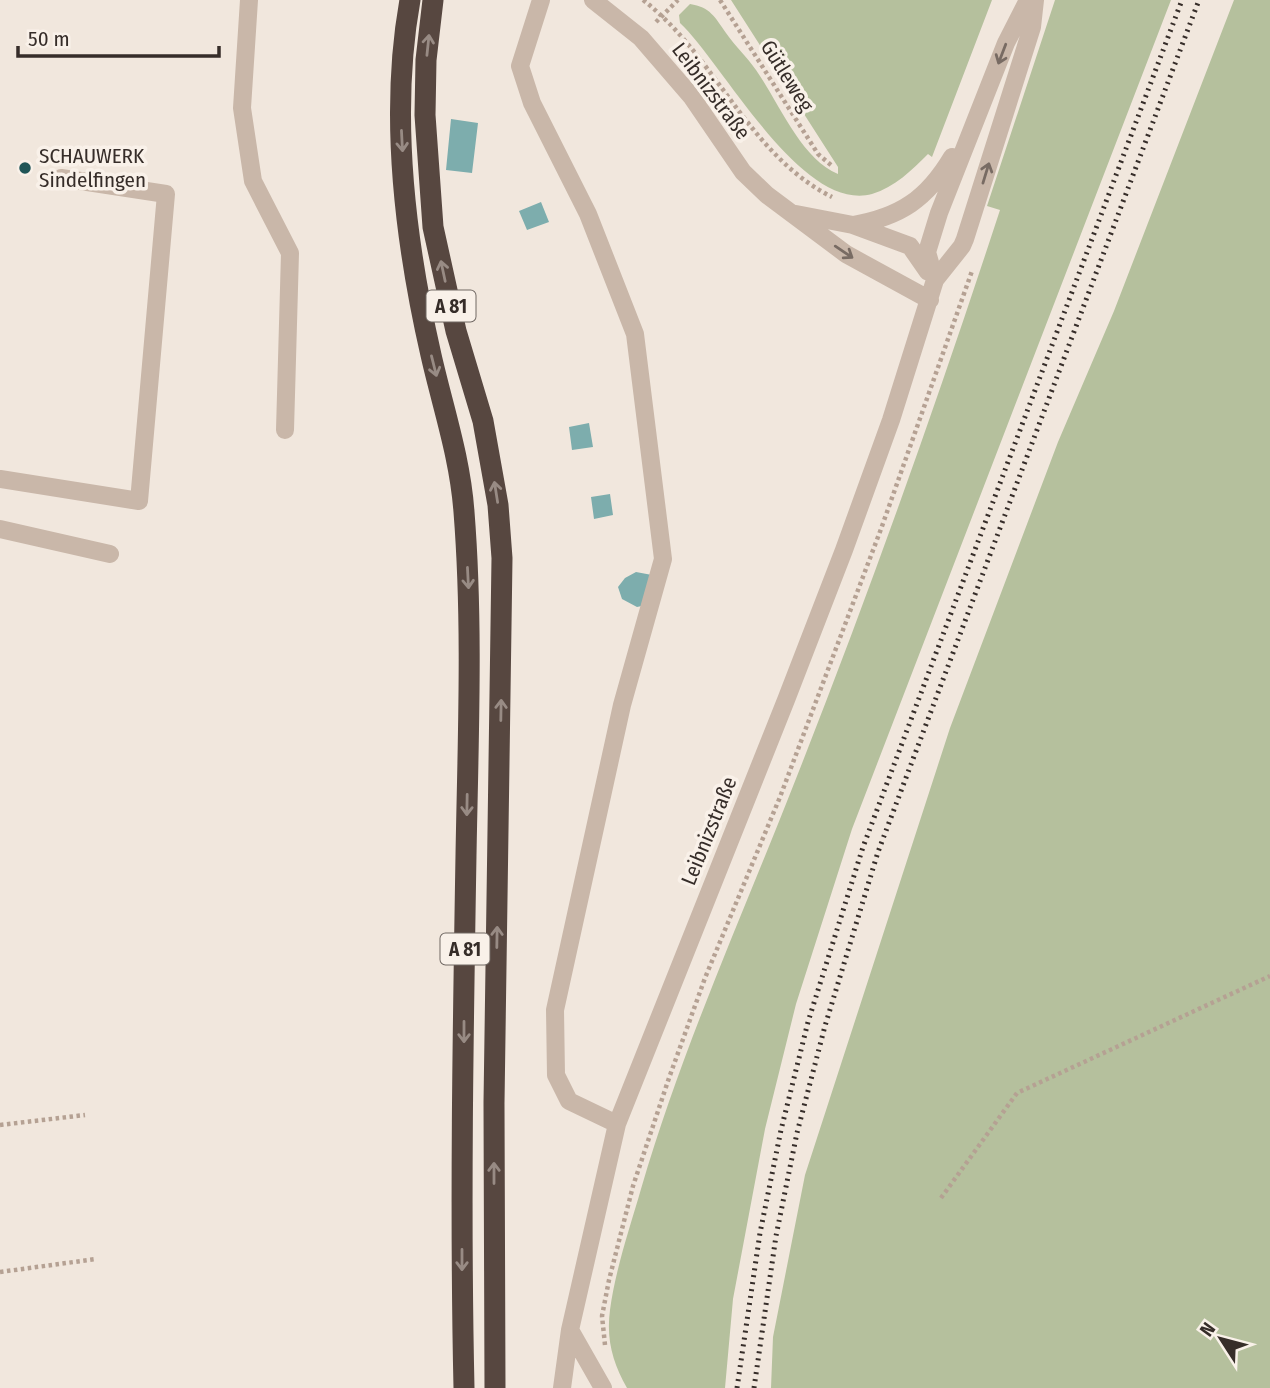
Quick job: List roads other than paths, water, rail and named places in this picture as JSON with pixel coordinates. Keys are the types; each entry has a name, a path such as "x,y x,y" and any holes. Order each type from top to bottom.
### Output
{"highway":[{"name":"A 81","path":"410,0 404,30 401,128 408,223 431,354 459,459 471,620 464,998 464,1388"},
{"name":"A 81","path":"433,0 426,60 425,115 433,227 456,331 483,421 498,505 502,558 494,1103 495,1388"}],"street":[{"path":"249,0 242,108 253,181 290,253 285,430"},
{"path":"541,0 520,66 532,103 588,214 635,334 663,559 622,705 555,1010 556,1075 569,1101 617,1124"},
{"name":"Leibnizstraße","path":"593,0 641,38 691,96 743,172 767,195 846,254 930,300"},
{"path":"935,280 927,252 939,213 1006,43 1028,0"},
{"path":"935,280 965,239 1032,27 1035,0"},
{"name":"Leibnizstraße","path":"853,225 876,221 896,213 924,195 943,173 981,109"},
{"path":"0,479 139,501 166,194 61,178"},
{"name":"Leibnizstraße","path":"562,1388 570,1330 617,1124 844,550 891,420 935,280 910,246 853,225 789,212"},
{"path":"0,529 110,554"},
{"path":"570,1330 603,1388"}],"water":[{"path":"451,119 478,123 472,173 446,170"},
{"path":"541,202 549,222 527,230 519,211"},
{"path":"589,423 593,447 572,450 569,427"},
{"path":"610,494 613,515 594,519 591,497"},
{"path":"636,572 652,575 651,604 637,607 622,599 618,587 625,578"}],"railway":[{"path":"737,1388 760,1233 781,1130 808,1022 863,847 1182,0"},
{"path":"754,1388 776,1236 797,1133 825,1026 878,852 1199,0"}],"place":[{"name":"SCHAUWERK Sindelfingen","path":"25,168"}]}
